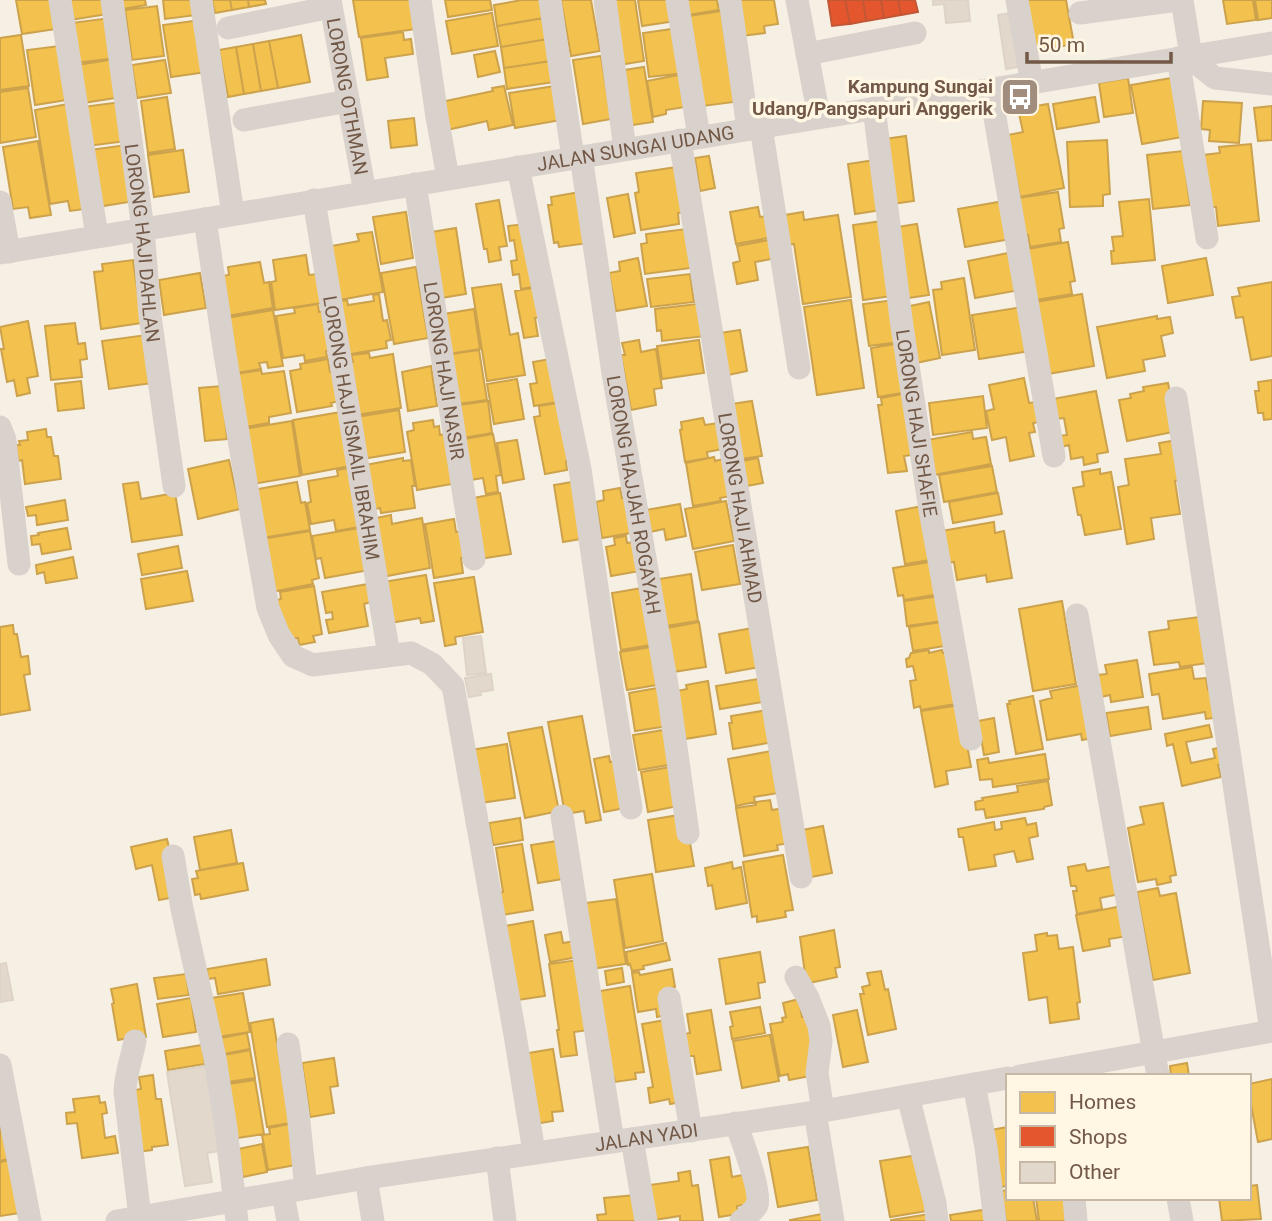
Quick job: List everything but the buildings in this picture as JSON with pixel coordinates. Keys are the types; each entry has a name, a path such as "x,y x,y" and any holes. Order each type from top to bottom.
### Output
{"street":[{"path":"60,0 97,236"},
{"name":"LORONG HAJI DAHLAN","path":"112,0 143,229 150,316 174,486"},
{"path":"201,0 233,214"},
{"path":"420,0 448,178"},
{"path":"605,0 625,149"},
{"name":"LORONG HAJI AHMAD","path":"677,0 690,139 801,877"},
{"path":"730,0 799,368"},
{"path":"797,0 819,117"},
{"path":"1017,0 1032,83"},
{"path":"1080,13 1180,0 1207,238"},
{"name":"LORONG HAJJAH ROGAYAH","path":"550,2 669,697 688,833"},
{"path":"228,28 331,4"},
{"name":"LORONG OTHMAN","path":"331,4 365,193"},
{"path":"807,54 915,33"},
{"name":"JALAN SUNGAI UDANG","path":"5,253 1272,43"},
{"path":"1185,57 1215,78 1272,84"},
{"path":"990,89 1054,456"},
{"path":"244,120 348,101"},
{"name":"LORONG HAJI SHAFIE","path":"874,108 902,327 930,510 971,739"},
{"path":"518,167 580,469 631,808"},
{"name":"LORONG HAJI NASIR","path":"415,184 474,559"},
{"name":"LORONG HAJI ISMAIL IBRAHIM","path":"314,200 390,655"},
{"path":"0,202 5,253"},
{"path":"205,219 251,514 268,608 279,635 293,656 313,665 411,653 432,664 453,686 534,1153"},
{"path":"1041,1074 1272,1031 1177,398"},
{"path":"0,427 5,440 19,564"},
{"path":"1077,615 1158,1074"},
{"path":"562,816 623,1141 646,1221"},
{"path":"173,856 215,1058 236,1211"},
{"path":"796,977 819,1026 819,1111 834,1221"},
{"path":"668,998 691,1130"},
{"path":"135,1041 125,1079 125,1092 140,1217"},
{"path":"288,1044 306,1188"},
{"path":"0,1065 30,1221"},
{"name":"JALAN YADI","path":"117,1221 236,1211 306,1188 819,1111 1006,1078"},
{"path":"974,1084 986,1147 995,1221"},
{"path":"908,1096 935,1203 937,1221"},
{"path":"736,1123 758,1196 757,1205 741,1221"},
{"path":"497,1158 505,1221"},
{"path":"366,1178 373,1221"},
{"path":"283,1194 288,1221"},
{"path":"1074,1200 1076,1221"},
{"path":"1178,1200 1182,1221"}],"place":[{"name":"Kampung Sungai Udang/Pangsapuri Anggerik","path":"1020,97"}]}
